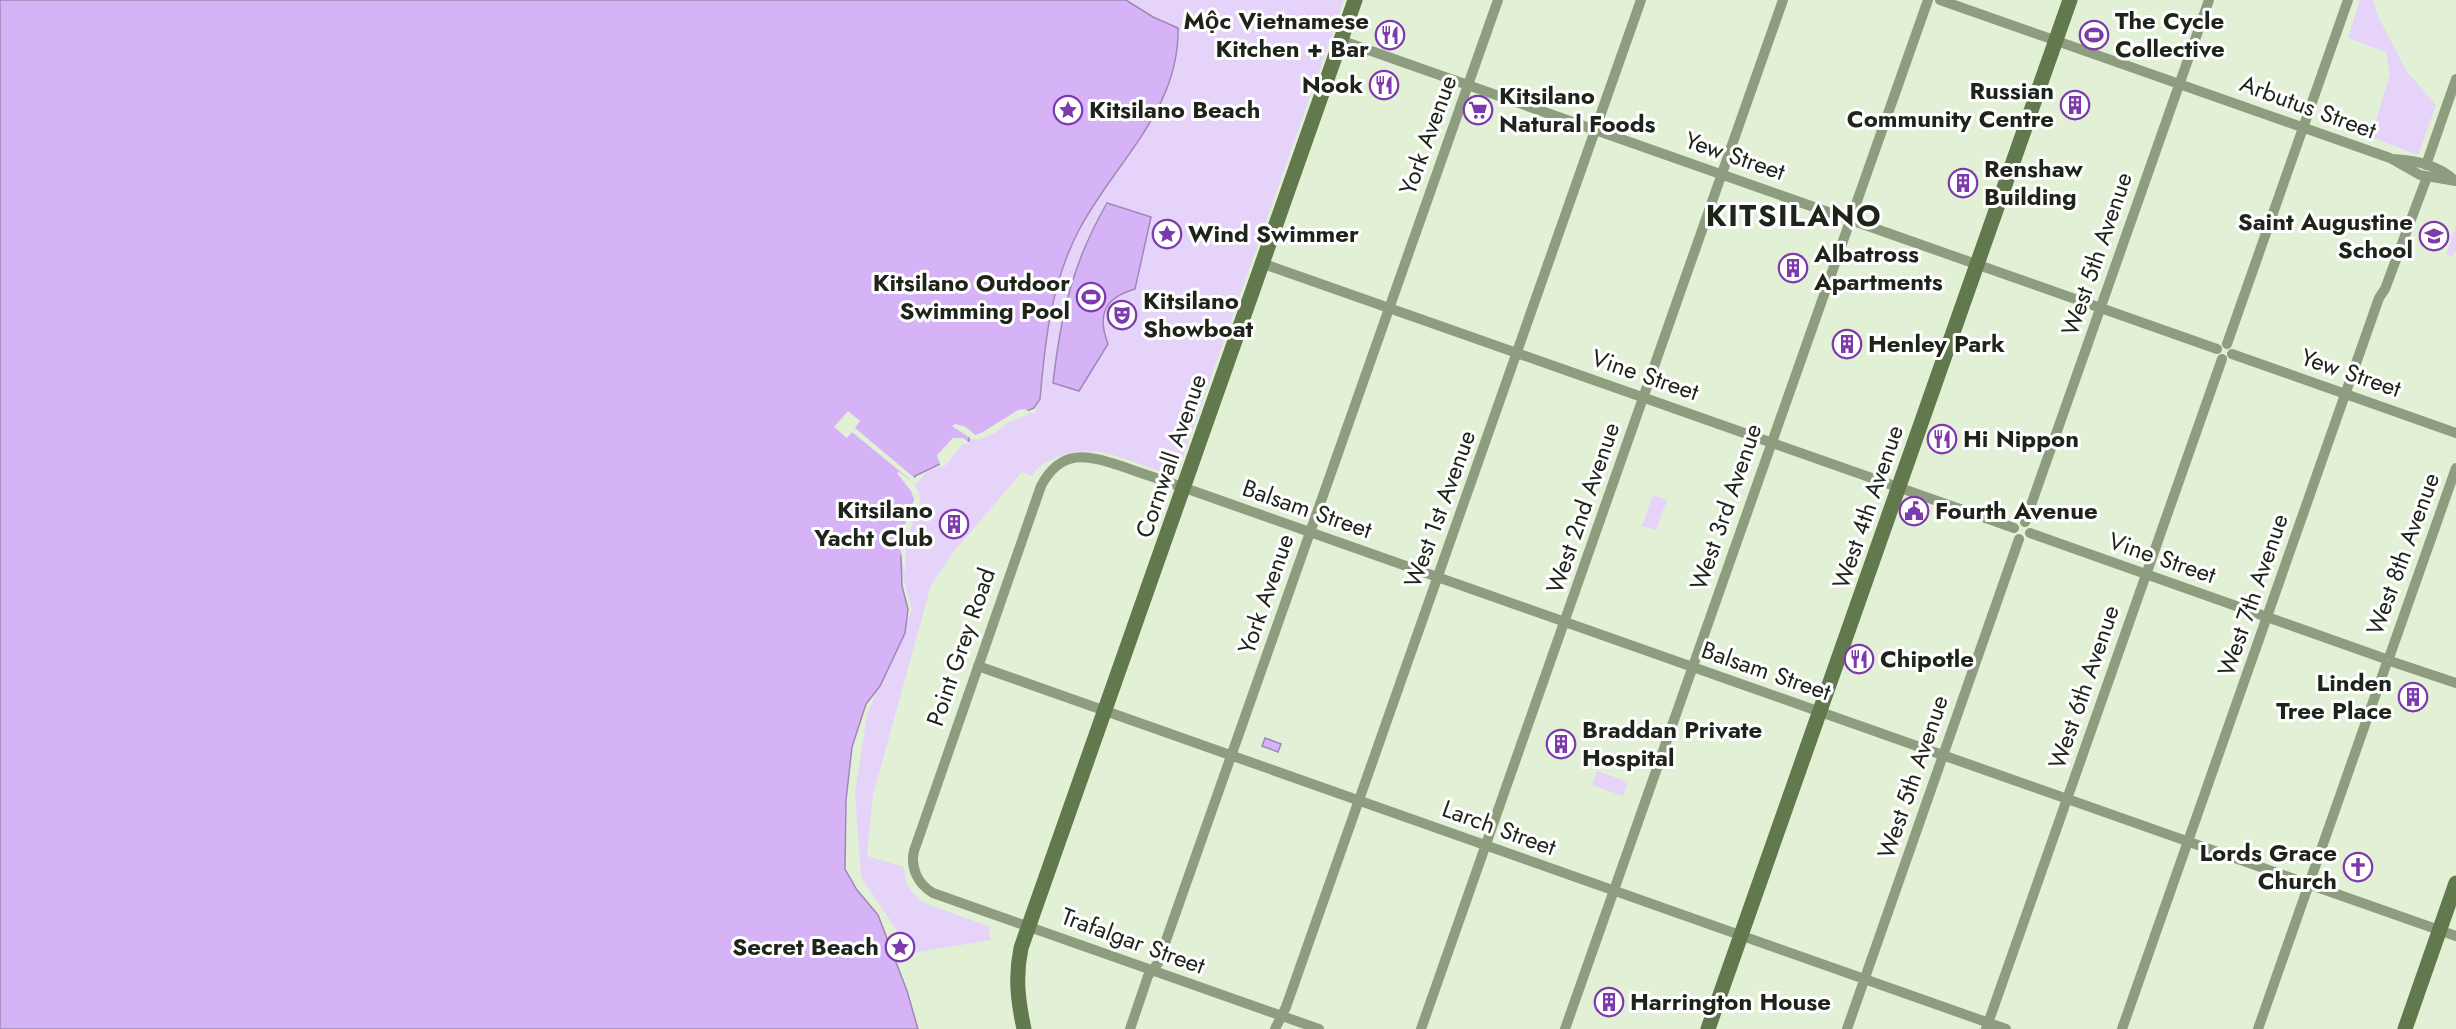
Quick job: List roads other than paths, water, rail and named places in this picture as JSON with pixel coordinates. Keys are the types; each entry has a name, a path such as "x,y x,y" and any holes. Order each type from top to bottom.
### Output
{"main road":[{"name":"Cornwall Avenue","path":"1029,926 1354,0"},
{"name":"West 4th Avenue","path":"1708,1029 2070,0"},
{"path":"2405,1029 2456,883"},
{"path":"1024,1029 1018,1005 1017,974 1021,948 1029,926"}],"street":[{"name":"York Avenue","path":"1130,1029 1148,976 1158,963 1498,0"},
{"name":"West 1st Avenue","path":"1275,1029 1285,1010 1641,0"},
{"name":"West 2nd Avenue","path":"1421,1029 1783,0"},
{"name":"West 3rd Avenue","path":"1564,1029 1928,0"},
{"name":"Arbutus Street","path":"1940,0 2390,159 2427,177 2456,181"},
{"name":"West 5th Avenue","path":"2025,522 2209,0"},
{"name":"West 6th Avenue","path":"1987,1026 2348,0"},
{"name":"Yew Street","path":"1340,40 2456,433"},
{"path":"2426,165 2456,79"},
{"name":"Arbutus Street","path":"2390,159 2404,159 2426,165 2449,175 2456,181"},
{"name":"West 7th Avenue","path":"2122,1029 2379,298 2385,289 2427,177"},
{"name":"Vine Street","path":"1262,263 2013,528"},
{"name":"Balsam Street","path":"1061,464 1076,457 1097,458 2456,936"},
{"name":"Point Grey Road","path":"933,892 927,889 916,874 912,862 914,851 1041,486 1049,472 1061,464"},
{"name":"West 8th Avenue","path":"2258,1029 2456,468"},
{"path":"2025,522 2029,526 2030,533 2026,538 2019,538 2014,535 2013,528 2017,523 2025,522"},
{"name":"Vine Street","path":"2030,533 2456,683"},
{"name":"West 5th Avenue","path":"1847,1029 2019,538"},
{"name":"Larch Street","path":"978,666 1864,979 1987,1026 2006,1029"},
{"name":"Trafalgar Street","path":"933,892 1319,1029"}],"place":[{"name":"Mộc Vietnamese Kitchen + Bar","path":"1390,35"},
{"name":"The Cycle Collective","path":"2094,35"},
{"name":"Nook","path":"1384,85"},
{"name":"Russian Community Centre","path":"2075,105"},
{"name":"Kitsilano Beach","path":"1068,110"},
{"name":"Kitsilano Natural Foods","path":"1478,110"},
{"name":"Renshaw Building","path":"1963,183"},
{"name":"Wind Swimmer","path":"1167,234"},
{"name":"Saint Augustine School","path":"2434,236"},
{"name":"Albatross Apartments","path":"1793,268"},
{"name":"Kitsilano Outdoor Swimming Pool","path":"1091,297"},
{"name":"Kitsilano Showboat","path":"1122,315"},
{"name":"Henley Park","path":"1847,344"},
{"name":"Hi Nippon","path":"1942,439"},
{"name":"Fourth Avenue","path":"1914,511"},
{"name":"Kitsilano Yacht Club","path":"954,524"},
{"name":"Chipotle","path":"1859,659"},
{"name":"Linden Tree Place","path":"2413,697"},
{"name":"Braddan Private Hospital","path":"1561,744"},
{"name":"Lords Grace Church","path":"2358,867"},
{"name":"Secret Beach","path":"900,947"},
{"name":"Harrington House","path":"1609,1002"}],"district":[{"name":"KITSILANO","path":"1794,216"}]}
